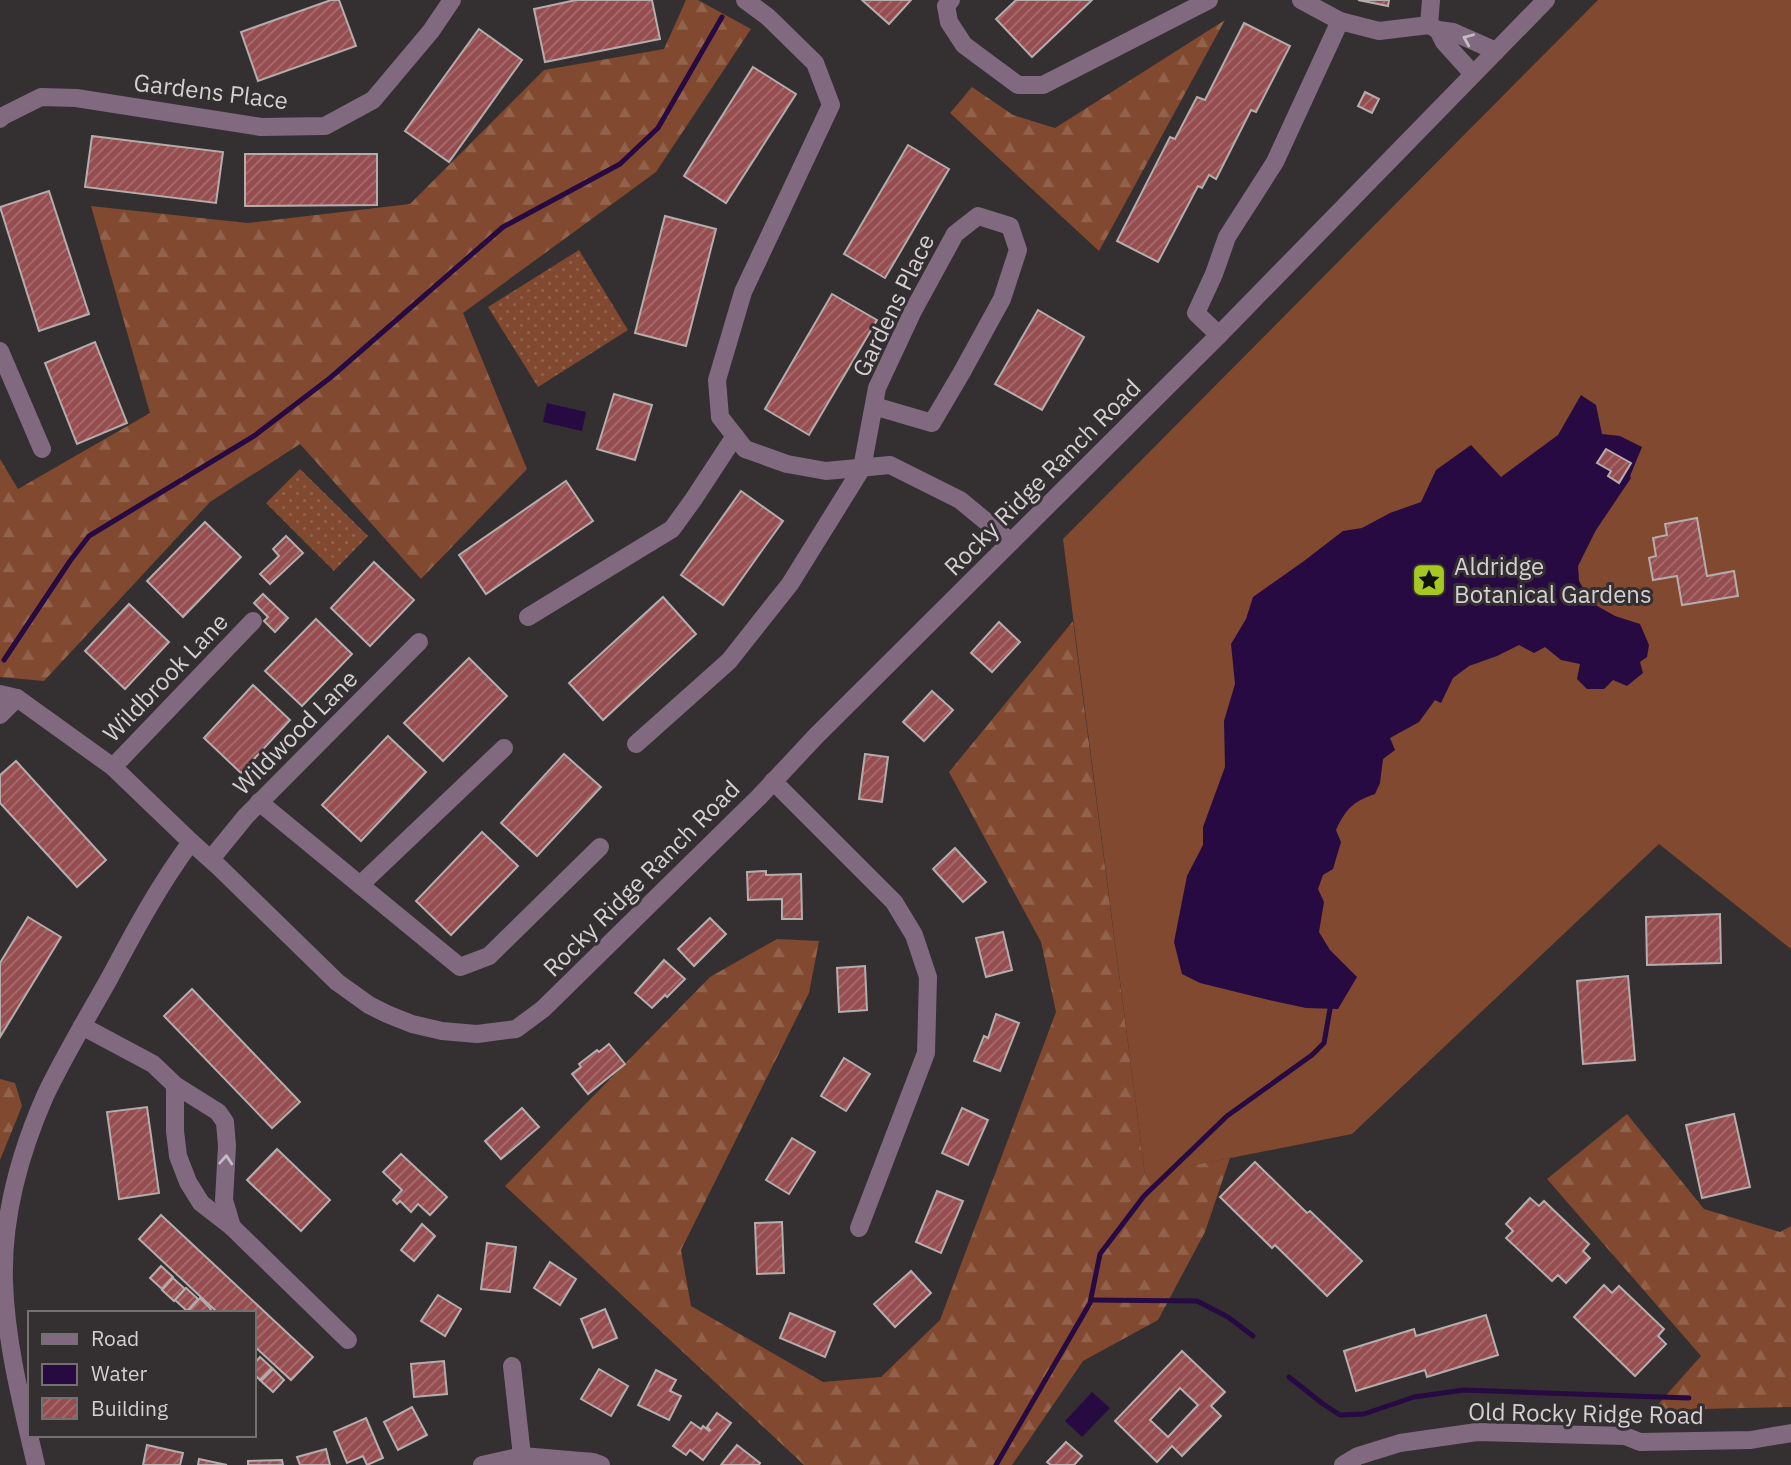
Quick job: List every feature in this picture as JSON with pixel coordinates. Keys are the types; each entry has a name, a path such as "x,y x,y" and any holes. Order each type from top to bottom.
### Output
{"street":[{"name":"Gardens Place","path":"0,120 41,97 76,98 261,127 325,126 373,100 431,31 452,0"},
{"path":"745,0 768,18 815,64 831,105 743,292 717,380 720,417 745,449 788,464 826,471 890,465 960,500 1011,542"},
{"path":"951,0 946,6 949,22 964,45 1018,85 1043,85 1209,0"},
{"path":"1301,0 1340,21 1380,31 1433,28 1452,32 1496,51"},
{"path":"1431,0 1433,28 1473,74"},
{"name":"Rocky Ridge Ranch Road","path":"8,696 113,768 329,974 369,1005 412,1024 442,1031 477,1034 516,1029 544,1009 773,781 1219,335 1546,0"},
{"path":"1219,335 1196,313 1214,274 1227,236 1275,162 1340,21"},
{"name":"Gardens Place","path":"636,744 729,662 790,584 862,468 877,388 913,311 955,234 978,216 1010,226 1018,250 1002,299 932,423 874,406"},
{"path":"1,357 42,449"},
{"path":"528,617 671,529 735,436"},
{"name":"Wildbrook Lane","path":"113,768 253,621"},
{"name":"Wildwood Lane","path":"211,859 259,802 419,642"},
{"path":"0,715 8,696"},
{"path":"360,885 504,748"},
{"path":"773,781 894,902 914,935 928,977 926,1053 859,1228"},
{"path":"259,802 460,967 489,956 600,847"},
{"path":"28,1430 6,1316 4,1280 7,1234 19,1170 30,1134 55,1076 146,910 191,842"},
{"path":"82,1026 153,1064 175,1084 218,1112 225,1122 227,1146 224,1200 232,1227"},
{"path":"175,1084 178,1156 188,1182 201,1203 232,1227 348,1340"},
{"path":"512,1366 522,1456"},
{"name":"Old Rocky Ridge Road","path":"1343,1465 1358,1456 1400,1443 1477,1432 1625,1436 1640,1442 1751,1440 1791,1433"},
{"path":"30,1437 36,1465"},
{"path":"482,1465 522,1456 601,1465"}],"green space":[{"path":"686,0 698,0 751,29 656,172 463,313 527,469 421,579 300,444 210,502 44,681 0,677 0,459 18,489 150,413 91,206 247,223 410,204 544,70 664,49"},
{"name":"Aldridge Botanical Gardens","path":"1598,0 1791,0 1791,949 1659,844 1352,1134 1145,1175 1063,539"},
{"path":"1225,20 1099,251 950,113 972,87 1013,115 1055,128"},
{"path":"579,250 628,330 538,387 488,307"},
{"path":"300,469 368,536 334,571 266,503"},
{"path":"1073,621 1145,1174 1230,1158 1205,1232 1158,1320 1083,1361 1012,1465 804,1465 505,1186 710,977 777,939 819,941 809,993 681,1250 691,1306 823,1382 881,1377 940,1320 1056,1012 1041,942 949,772"},
{"path":"0,1079 15,1083 22,1106 0,1160"},
{"path":"1627,1114 1704,1209 1780,1232 1791,1226 1791,1407 1653,1410 1701,1356 1547,1179"}],"water":[{"path":"1581,395 1596,405 1602,434 1620,436 1642,447 1631,478 1596,530 1578,566 1579,581 1592,603 1615,616 1640,624 1649,645 1647,657 1640,662 1643,673 1627,686 1613,680 1604,689 1587,689 1577,679 1580,664 1561,660 1545,647 1534,653 1519,645 1469,666 1453,678 1441,703 1435,700 1419,722 1390,738 1395,750 1383,759 1380,783 1375,794 1355,803 1343,817 1336,830 1341,842 1333,869 1323,875 1318,889 1324,902 1319,932 1330,950 1357,977 1338,1009 1306,1008 1269,1000 1200,983 1182,974 1174,942 1187,876 1203,845 1203,827 1225,767 1224,721 1235,684 1231,644 1246,619 1253,597 1343,531 1362,528 1390,513 1421,502 1436,470 1471,445 1501,477 1558,435"},
{"path":"547,403 586,412 582,431 543,422"},
{"path":"1092,1392 1110,1408 1082,1437 1065,1421"}],"building":[{"path":"331,0 339,0 356,46 258,81 241,32"},
{"path":"576,0 652,0 660,39 545,62 534,9"},
{"path":"862,0 911,0 889,24"},
{"path":"1016,0 1092,0 1032,57 996,19"},
{"path":"1358,0 1389,0 1388,6"},
{"path":"1244,23 1290,46 1256,112 1251,110 1216,179 1209,175 1202,188 1198,186 1158,262 1117,241 1170,137 1175,139 1197,97 1205,100"},
{"path":"479,29 522,60 449,162 405,131"},
{"path":"753,67 796,94 726,203 684,176"},
{"path":"1365,92 1379,99 1372,113 1358,106"},
{"path":"92,136 223,152 216,203 85,187"},
{"path":"908,145 949,169 885,278 844,254"},
{"path":"245,154 377,154 377,205 245,206"},
{"path":"49,191 89,314 39,331 0,207"},
{"path":"665,216 716,229 686,346 635,333"},
{"path":"832,294 877,320 809,435 765,409"},
{"path":"1038,310 1084,337 1042,410 995,384"},
{"path":"95,342 127,423 77,444 45,363"},
{"path":"614,394 652,405 635,460 597,449"},
{"path":"1606,449 1631,463 1619,483 1608,476 1611,471 1597,463"},
{"path":"566,481 593,521 486,594 459,555"},
{"path":"741,491 783,521 723,605 681,575"},
{"path":"1697,518 1707,576 1734,571 1738,596 1682,605 1677,576 1653,580 1649,558 1656,556 1653,538 1667,535 1665,524"},
{"path":"205,522 241,557 183,617 147,581"},
{"path":"286,536 303,553 270,584 260,574 279,556 273,549"},
{"path":"374,562 414,600 370,646 331,608"},
{"path":"263,594 288,618 275,632 264,621 268,617 254,603"},
{"path":"663,597 696,634 603,720 569,683"},
{"path":"129,604 169,642 125,689 85,651"},
{"path":"316,619 352,654 302,706 265,671"},
{"path":"999,622 1020,642 992,672 971,653"},
{"path":"469,658 507,696 443,761 404,723"},
{"path":"253,685 290,720 241,773 204,738"},
{"path":"932,691 953,710 924,741 903,722"},
{"path":"388,736 426,772 361,841 322,805"},
{"path":"564,754 601,787 537,856 501,823"},
{"path":"865,754 888,757 882,802 859,799"},
{"path":"16,761 106,860 77,887 0,803 0,775"},
{"path":"482,832 518,866 451,935 416,901"},
{"path":"955,848 986,882 963,902 933,869"},
{"path":"766,871 766,875 801,874 802,919 782,919 782,899 748,900 747,872"},
{"path":"1720,914 1721,963 1647,965 1646,917"},
{"path":"28,917 61,937 0,1037 0,963"},
{"path":"710,918 726,934 694,966 678,949"},
{"path":"1003,932 1012,970 986,977 976,938"},
{"path":"664,960 685,979 652,1008 635,993"},
{"path":"865,966 867,1010 839,1012 837,968"},
{"path":"1628,976 1635,1060 1583,1064 1577,981"},
{"path":"192,989 300,1102 272,1128 164,1016"},
{"path":"996,1014 1019,1023 1000,1071 974,1061 984,1036 988,1038"},
{"path":"609,1044 625,1064 588,1094 572,1074 581,1067 579,1064"},
{"path":"844,1058 870,1074 846,1111 821,1096"},
{"path":"147,1107 159,1193 119,1199 107,1112"},
{"path":"522,1108 539,1127 501,1159 485,1141"},
{"path":"962,1108 988,1120 968,1165 942,1153"},
{"path":"1734,1114 1750,1187 1702,1198 1686,1125"},
{"path":"792,1138 815,1152 789,1194 766,1180"},
{"path":"277,1149 330,1200 301,1231 247,1180"},
{"path":"401,1154 447,1197 430,1215 418,1204 411,1212 400,1201 397,1204 393,1200 402,1190 383,1172"},
{"path":"1255,1162 1307,1213 1310,1211 1362,1261 1327,1296 1275,1245 1272,1248 1220,1197"},
{"path":"937,1191 963,1201 941,1253 916,1242"},
{"path":"1530,1198 1539,1206 1544,1201 1589,1244 1583,1251 1590,1258 1566,1283 1558,1275 1552,1281 1506,1238 1513,1231 1506,1224"},
{"path":"161,1215 313,1357 291,1380 256,1348 256,1311 216,1311 139,1239"},
{"path":"782,1222 784,1273 757,1274 755,1223"},
{"path":"422,1224 435,1236 414,1261 401,1250"},
{"path":"487,1243 516,1247 510,1292 481,1289"},
{"path":"550,1262 576,1279 560,1305 534,1288"},
{"path":"161,1266 173,1277 162,1289 150,1278"},
{"path":"911,1271 931,1293 895,1327 874,1304"},
{"path":"173,1278 185,1289 174,1301 162,1290"},
{"path":"1604,1285 1612,1293 1619,1286 1664,1329 1658,1336 1666,1344 1635,1376 1574,1317"},
{"path":"186,1288 198,1299 187,1311 175,1300"},
{"path":"438,1295 461,1309 445,1336 421,1321"},
{"path":"200,1298 211,1309 210,1311 189,1310"},
{"path":"605,1309 617,1338 593,1348 581,1319"},
{"path":"790,1313 835,1332 825,1357 780,1338"},
{"path":"1486,1315 1498,1355 1427,1377 1425,1370 1356,1391 1344,1351 1414,1329 1416,1336"},
{"path":"1182,1351 1225,1392 1211,1406 1221,1416 1182,1456 1172,1446 1157,1462 1115,1421","holes":["1180,1388 1198,1405 1168,1437 1150,1420"]},
{"path":"260,1357 272,1368 260,1380 256,1376 256,1362"},
{"path":"444,1361 447,1394 414,1397 411,1364"},
{"path":"273,1369 284,1380 273,1392 261,1381"},
{"path":"599,1369 628,1386 611,1416 581,1399"},
{"path":"656,1370 676,1380 670,1391 681,1396 669,1420 638,1405"},
{"path":"412,1407 427,1435 398,1450 384,1422"},
{"path":"717,1413 731,1423 703,1460 690,1450 686,1455 673,1446 691,1422 709,1431 707,1427"},
{"path":"366,1418 383,1458 367,1465 363,1456 347,1463 334,1432"},
{"path":"1066,1442 1082,1456 1074,1465 1051,1465 1047,1462"},
{"path":"147,1445 183,1453 180,1465 143,1465"},
{"path":"737,1445 760,1463 759,1465 721,1465"},
{"path":"326,1449 330,1465 300,1465 297,1457"},
{"path":"199,1459 227,1465 198,1465"},
{"path":"282,1460 283,1465 248,1465 248,1461"}],"waterway":[{"path":"4,660 89,536 254,436 330,378 503,227 620,164 658,128 722,17"},
{"path":"996,1465 1090,1303 1100,1254 1144,1196 1227,1116 1312,1055 1324,1043 1330,1009"},
{"path":"1092,1300 1197,1301 1228,1317 1253,1336"},
{"path":"1289,1377 1340,1415 1364,1414 1414,1397 1464,1390 1689,1398"}],"place":[{"name":"Aldridge Botanical Gardens","path":"1429,580"}]}
